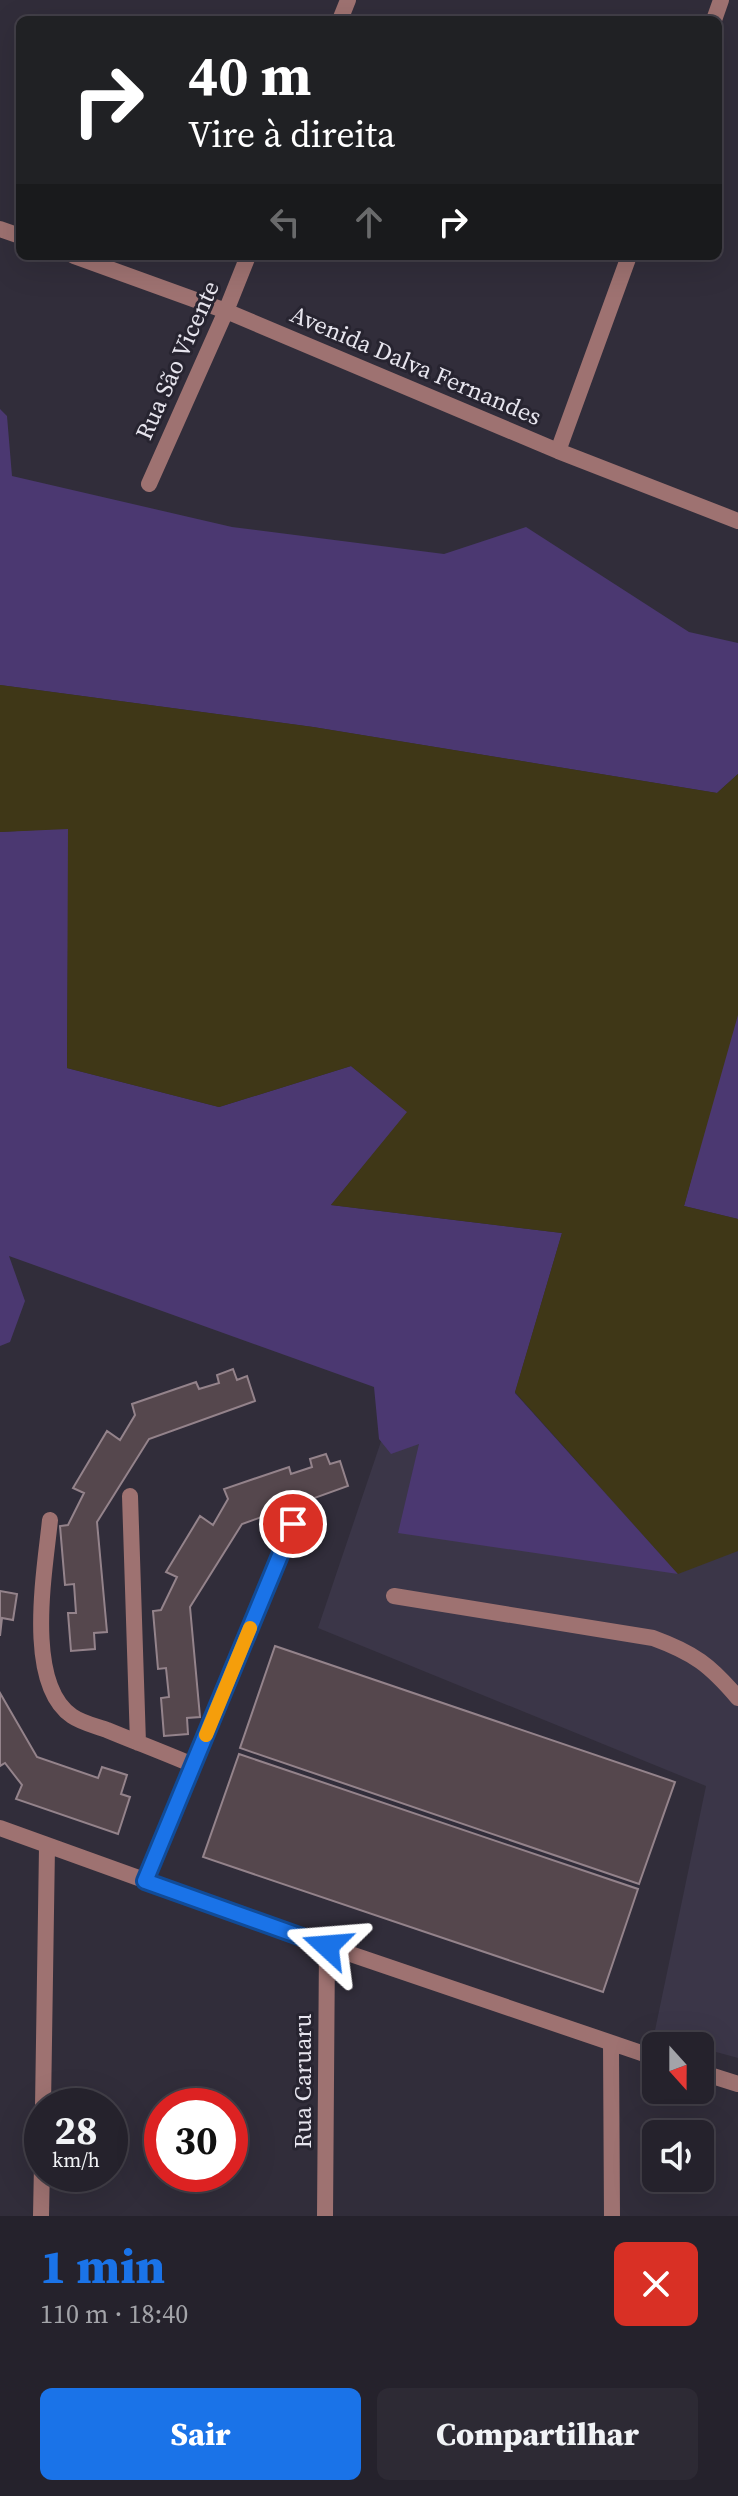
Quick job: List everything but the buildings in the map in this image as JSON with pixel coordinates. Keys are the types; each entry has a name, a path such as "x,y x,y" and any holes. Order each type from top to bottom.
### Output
{"street":[{"name":"Avenida Dalva Fernandes","path":"85,260 226,311 558,451 738,521"},
{"name":"Rua São Vicente","path":"149,484 246,260"},
{"path":"558,451 628,260"},
{"path":"130,1496 138,1743"},
{"path":"50,1520 40,1612 41,1642 47,1675 56,1699 72,1716 193,1765"},
{"path":"145,1881 293,1524"},
{"path":"394,1596 653,1638 684,1649 715,1671 738,1698"},
{"path":"0,1828 327,1946 642,2054"},
{"path":"43,2088 47,1847"},
{"name":"Rua Caruaru","path":"325,2216 327,1946"},
{"path":"611,2044 612,2216"},
{"path":"714,2076 738,2084"},
{"path":"41,2192 41,2216"}],"shaded area":[{"path":"0,409 7,416 12,476 232,527 444,554 526,527 689,632 738,643 738,774 717,793 313,727 0,685"},
{"path":"69,828 67,1068 219,1107 351,1066 408,1112 331,1205 562,1233 515,1393 678,1574 398,1533 419,1444 391,1454 379,1439 374,1387 9,1256 25,1301 10,1342 0,1346 0,832"},
{"path":"738,1004 738,1219 684,1206"},
{"path":"395,1400 738,1535 738,2058 714,2051 714,2032 655,2032 706,1786 318,1628"}],"sand":[{"path":"0,685 313,727 717,793 738,774 738,1015 684,1206 738,1219 738,1551 678,1574 515,1392 562,1233 331,1205 407,1112 351,1066 219,1107 67,1068 68,829 0,832"}],"slow traffic":[{"path":"206,1735 250,1628"}],"route":[{"path":"293,1524 145,1881 327,1946"}]}
